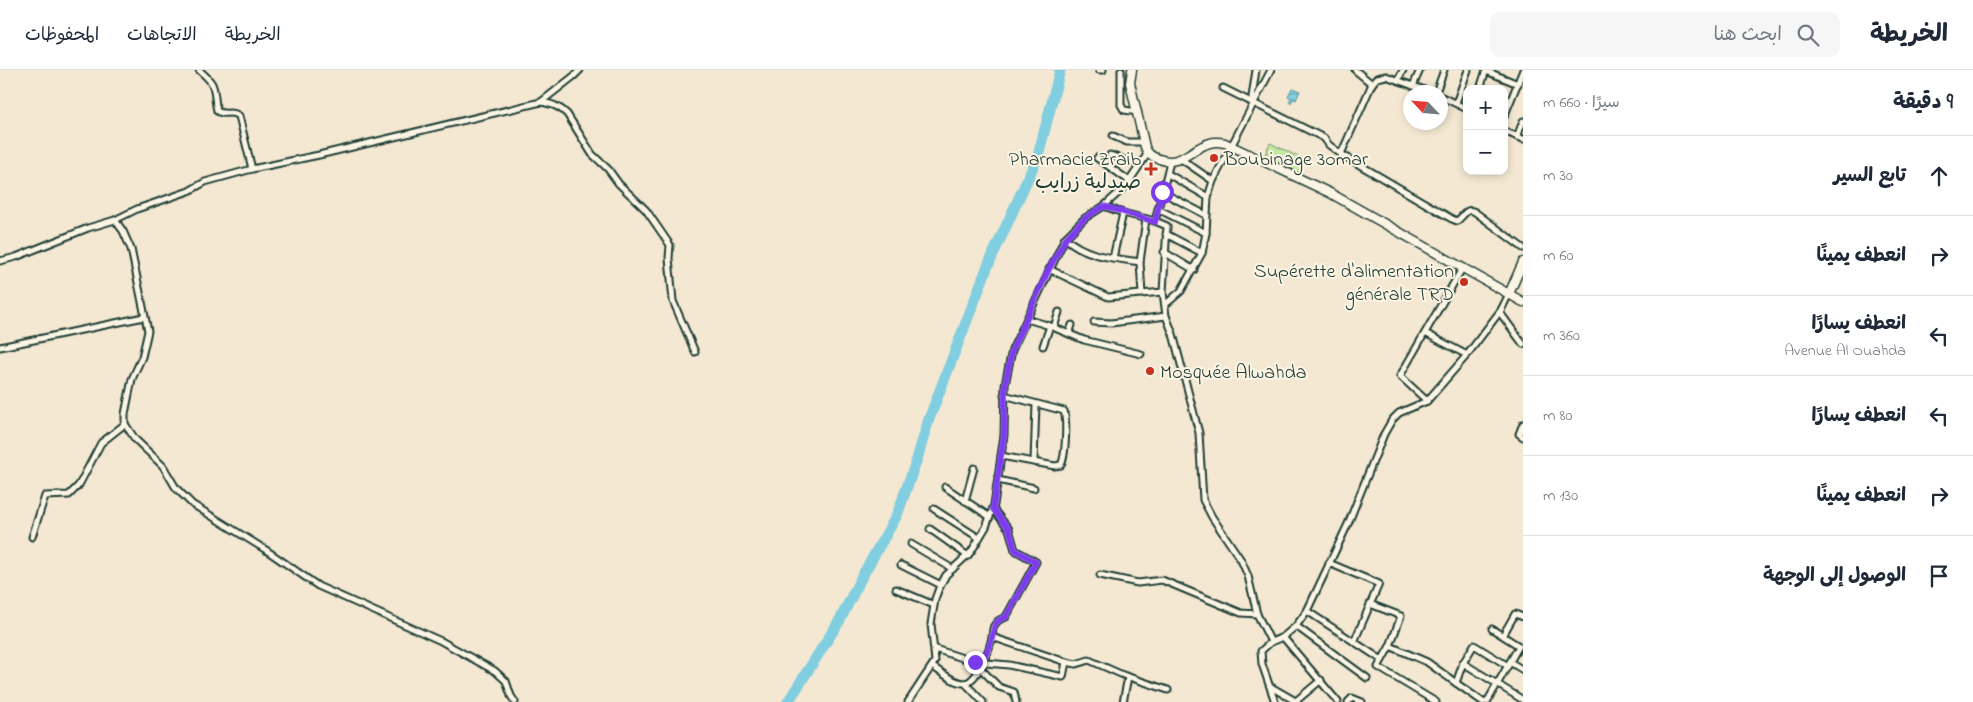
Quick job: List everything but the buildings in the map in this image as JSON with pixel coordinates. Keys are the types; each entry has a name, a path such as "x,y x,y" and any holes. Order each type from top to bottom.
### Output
{"street":[{"path":"199,70 212,80 215,88 217,111 223,114 232,113 239,116 252,168"},
{"path":"0,261 16,257 88,228 115,220 137,209 189,191 205,182 252,168 318,155 541,102 580,70"},
{"path":"1121,70 1121,106 1124,110 1138,112"},
{"path":"1132,70 1130,83 1144,142 1148,153 1157,159 1170,162 1181,159 1211,142 1217,141 1231,145 1330,194 1523,302"},
{"path":"1254,104 1252,98 1256,70"},
{"path":"1166,304 1181,291 1202,253 1206,233 1208,197 1212,181 1271,70"},
{"path":"1355,70 1372,84"},
{"path":"1398,80 1404,70"},
{"path":"1413,85 1420,70"},
{"path":"1439,85 1444,70"},
{"path":"1456,103 1468,70"},
{"path":"1508,108 1523,70"},
{"path":"1481,85 1486,71 1518,84"},
{"path":"1341,154 1372,84 1381,76 1410,85"},
{"path":"1223,88 1324,138 1341,154 1452,219 1457,221 1467,211 1476,212 1523,248"},
{"path":"1448,100 1463,107"},
{"path":"541,102 562,108 592,154 646,210 668,242 673,301 694,352"},
{"path":"1508,133 1520,138 1523,121"},
{"path":"1113,136 1127,142 1144,142"},
{"path":"908,702 933,667 935,661 931,624 940,584 946,575 968,556 993,509 1001,456 1004,395 1012,350 1049,269 1066,238 1085,218 1104,206 1131,182 1148,153"},
{"path":"1110,155 1140,165"},
{"path":"1097,158 1131,182"},
{"path":"1181,159 1212,181"},
{"path":"1155,222 1170,162"},
{"path":"1168,174 1208,197"},
{"path":"1162,192 1206,216"},
{"path":"1104,206 1167,226 1163,292 1166,316 1173,334 1199,433 1203,500 1241,560 1248,576 1257,614 1271,642"},
{"path":"1158,209 1206,233"},
{"path":"1113,258 1123,213"},
{"path":"1142,294 1140,262 1146,219"},
{"path":"115,220 123,231 131,249 148,331 147,342 132,379 125,424 135,439 163,466 176,488 192,504 266,550 318,586 441,641 495,671 506,681 515,702"},
{"path":"1166,234 1202,253"},
{"path":"1066,238 1084,251 1140,262"},
{"path":"1164,252 1194,270"},
{"path":"1275,702 1260,656 1263,648 1283,637 1296,626 1307,611 1348,524 1384,434 1392,420 1406,410 1427,401 1467,355 1501,310 1522,262"},
{"path":"1427,401 1400,376 1463,268"},
{"path":"1049,269 1108,297 1163,292"},
{"path":"1501,310 1501,314 1506,322 1523,344"},
{"path":"1043,346 1059,312"},
{"path":"1094,322 1111,323 1166,316"},
{"path":"0,347 144,317"},
{"path":"1027,319 1052,326 1084,340 1141,354"},
{"path":"1069,334 1072,325"},
{"path":"1424,333 1467,355"},
{"path":"1001,456 1055,466 1061,465 1066,418 1065,412 1061,409 1004,395"},
{"path":"1034,462 1036,404"},
{"path":"32,537 45,496 69,495 79,485 101,443 125,424"},
{"path":"1523,424 1519,433 1523,438"},
{"path":"965,501 974,468"},
{"path":"998,480 1034,488"},
{"path":"945,488 990,517"},
{"path":"934,509 979,538"},
{"path":"965,683 975,676 980,668 992,637 993,627 999,620 1006,617 1036,562 1015,550 1009,529 993,509"},
{"path":"930,529 968,556"},
{"path":"911,544 953,569"},
{"path":"1329,563 1378,584 1354,642"},
{"path":"902,565 940,584"},
{"path":"1100,575 1138,583 1162,580 1241,613 1257,614"},
{"path":"896,589 934,605"},
{"path":"1370,604 1401,616 1390,646 1378,668 1436,702"},
{"path":"1307,611 1382,660"},
{"path":"1503,635 1515,614 1523,617"},
{"path":"1296,626 1367,678"},
{"path":"1390,646 1427,662 1485,702 1519,646 1492,629"},
{"path":"992,637 1066,662 1079,664 1089,660 1168,690"},
{"path":"1283,637 1338,702"},
{"path":"1456,682 1463,663 1474,645 1523,670"},
{"path":"935,649 975,662 983,661 1063,677 1066,662"},
{"path":"1463,663 1523,700"},
{"path":"933,667 957,681 965,683 983,702"},
{"path":"980,668 999,687 1014,692 1016,702"},
{"path":"1123,702 1128,676"},
{"path":"1270,688 1297,702 1321,680"},
{"path":"1348,702 1352,698 1362,702"}],"green space":[{"path":"1270,143 1305,160 1299,174 1264,157"}],"water":[{"path":"1292,88 1300,91 1296,100 1293,99 1291,103 1289,102 1291,98 1288,96"}],"waterway":[{"path":"788,702 840,620 861,578 897,515 929,419 987,268 1038,156 1060,70"}],"place":[{"name":"Boubinage 3omar","path":"1214,158"},
{"name":"Pharmacie Zraib صيدلية زرايب","path":"1151,169"},
{"name":"Supérette d'alimentation générale TRD","path":"1464,282"},
{"name":"Mosquée Alwahda","path":"1150,371"}],"route":[{"path":"975,662 983,661 992,637 993,627 999,620 1006,617 1036,562 1015,550 1009,529 993,509 1004,435 1005,385 1012,350 1049,269 1066,238 1085,218 1104,206 1155,222 1162,192"}]}
